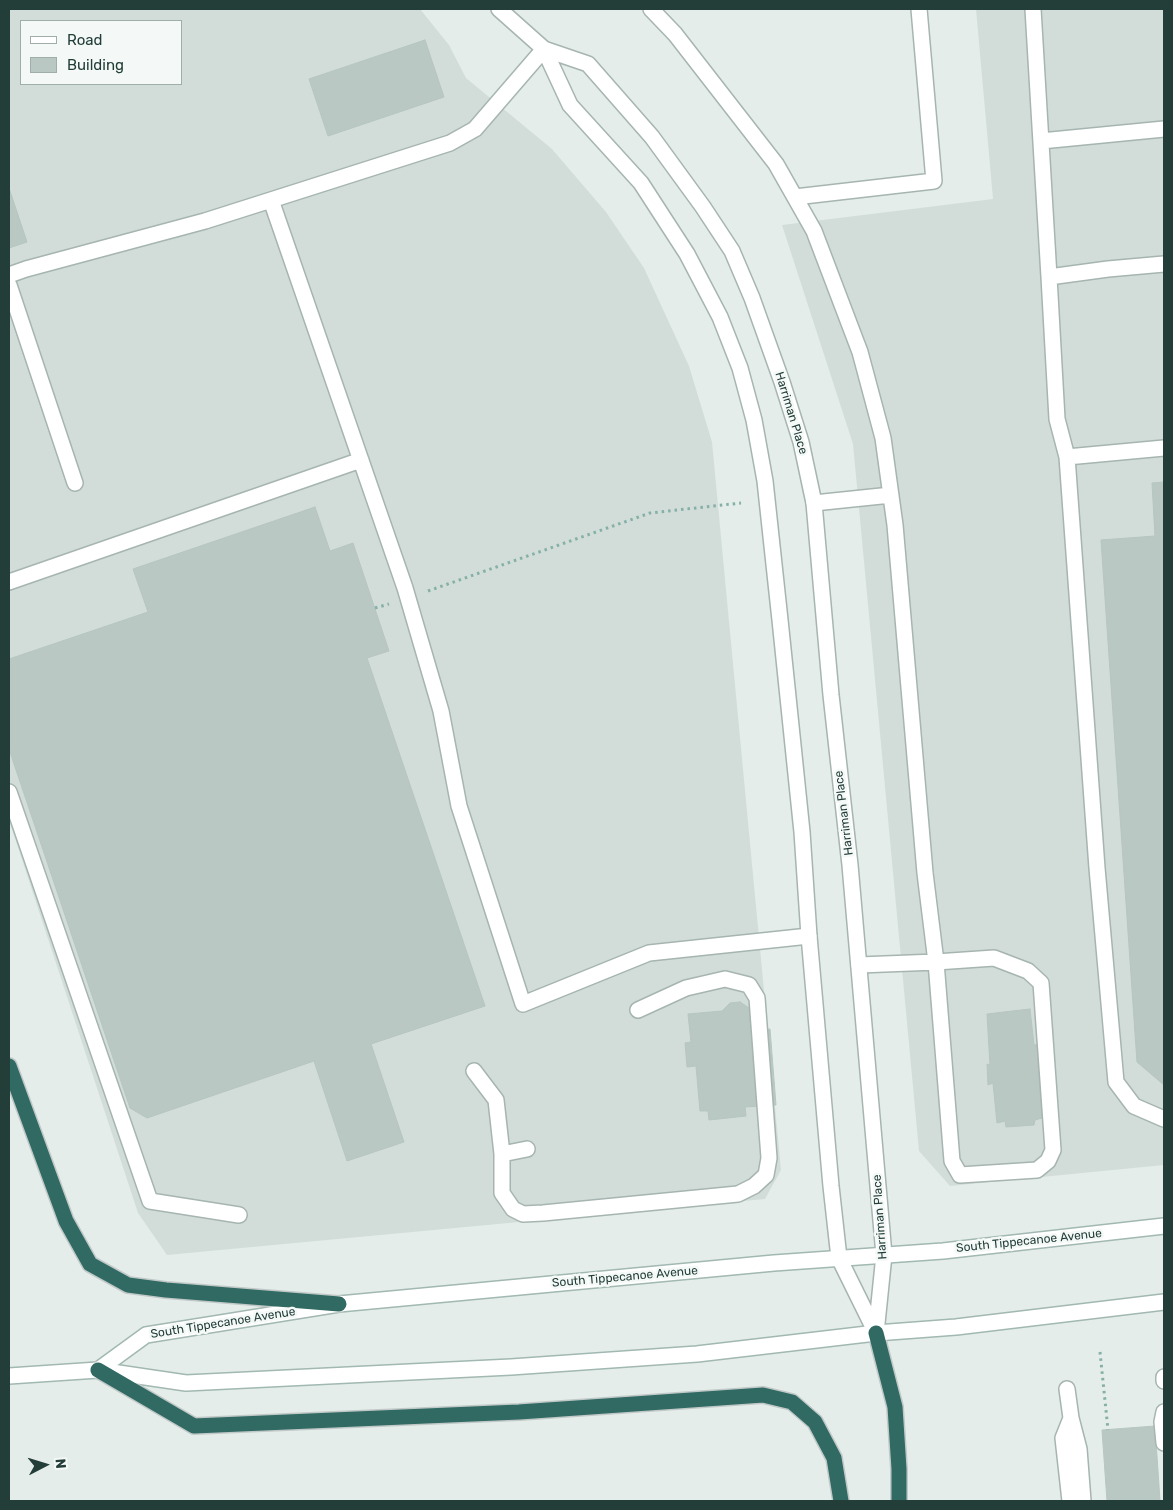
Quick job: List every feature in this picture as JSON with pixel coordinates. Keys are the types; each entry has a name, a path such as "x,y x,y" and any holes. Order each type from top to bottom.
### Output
{"highway":[{"path":"9,1066 66,1221 90,1264 128,1285 166,1290 339,1304"},
{"path":"876,1334 895,1407 899,1501"},
{"path":"98,1370 194,1426 519,1412 764,1395 792,1402 815,1422 834,1458 841,1501"}],"street":[{"name":"Harriman Place","path":"499,9 544,49 588,64 652,137 703,207 732,251 752,298 801,442 814,503 830,695 850,865 884,1255 876,1334"},
{"path":"651,9 675,34 776,164 814,231 860,352 884,438 891,495 925,873 936,962 952,1161 960,1175 1037,1170 1048,1161 1053,1150 1041,983 1028,971 994,958 936,962 859,965"},
{"path":"795,197 934,181 918,9"},
{"path":"1033,9 1057,419 1067,456 1097,868 1116,1082 1134,1106 1164,1119"},
{"name":"Harriman Place","path":"544,49 570,105 640,183 687,254 720,317 740,368 754,420 766,481 802,832 809,936 839,1258 876,1334"},
{"path":"9,275 205,222 450,143 475,129 544,49"},
{"path":"1041,141 1164,129"},
{"path":"271,200 408,598 441,710 459,806 523,1004 650,953 809,936"},
{"path":"1049,277 1108,268 1164,264"},
{"path":"9,285 75,483"},
{"path":"1067,456 1164,448"},
{"path":"9,582 361,460"},
{"path":"814,503 891,495"},
{"path":"9,792 150,1201 239,1215"},
{"path":"474,1071 496,1100 502,1154 502,1193 513,1209 522,1214 543,1214 738,1194 754,1186 766,1175 770,1158 757,998 749,985 725,979 686,988 638,1010"},
{"path":"502,1154 527,1149"},
{"name":"South Tippecanoe Avenue","path":"98,1370 146,1335 339,1304 839,1258 943,1251 1164,1226"},
{"path":"9,1376 98,1370 186,1383 521,1366 698,1354 956,1327 1164,1302"},
{"path":"1067,1389 1071,1418 1079,1449 1083,1501"},
{"path":"1164,1412 1162,1422 1164,1444"},
{"path":"1070,1501 1063,1438 1071,1418"}],"path":[{"path":"375,608 650,513 741,503"},
{"path":"1100,1352 1108,1430"}],"shaded area":[{"path":"9,9 420,9 449,45 466,78 552,149 606,212 644,268 689,366 712,442 781,1170 765,1199 167,1255 138,1213 9,820"},
{"path":"976,9 1164,9 1164,1165 950,1186 919,1151 853,444 782,225 993,199"}],"building":[{"path":"425,40 444,97 328,136 309,79"},
{"path":"9,188 27,242 9,248"},
{"path":"1164,482 1164,1085 1137,1062 1101,540 1155,536 1152,483"},
{"path":"315,507 330,551 353,543 389,651 367,658 485,1006 371,1044 404,1142 347,1161 314,1061 147,1118 130,1108 9,749 9,659 148,612 133,569"},
{"path":"740,1002 749,1008 751,1030 770,1029 776,1105 745,1107 746,1116 709,1120 708,1111 700,1111 696,1066 687,1067 685,1043 691,1042 688,1014 722,1011 730,1003"},
{"path":"1030,1009 1034,1045 1045,1044 1047,1065 1038,1066 1042,1118 1035,1120 1034,1125 1006,1127 1005,1121 997,1123 993,1083 988,1085 987,1064 990,1065 987,1014"},
{"path":"1155,1426 1160,1501 1107,1501 1102,1430"}]}
